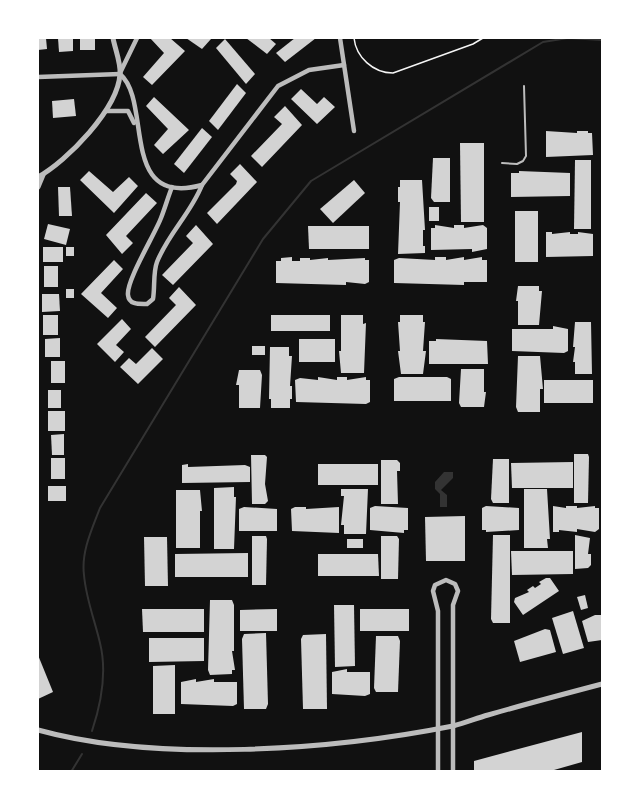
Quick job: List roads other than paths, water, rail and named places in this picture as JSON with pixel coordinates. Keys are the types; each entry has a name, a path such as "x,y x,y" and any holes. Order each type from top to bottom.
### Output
{"street":[{"path":"113,38 120,74 127,80 135,105 136,125 144,163 157,179 172,187 185,188 201,185"},
{"path":"38,177 63,159 106,111 137,38"},
{"path":"340,38 354,131"},
{"path":"172,187 161,219 127,294 130,300 137,304 147,304 153,299 156,265 164,247 197,198 201,185 278,86 309,70 344,65"},
{"path":"38,77 120,74"},
{"path":"106,111 128,111 136,125"},
{"path":"38,187 44,174"},
{"path":"438,771 438,611 433,591 435,585 446,580 458,588 453,605 453,771"},
{"path":"38,731 98,743 207,749 362,740 454,726 603,684"}],"lane":[{"path":"502,163 517,164 523,161 525,156 524,86"}],"waterway":[{"path":"92,731 100,699 103,665 83,566 91,532 100,508 263,239 311,181 543,42 568,38 602,40"},
{"path":"71,772 82,754"}]}
